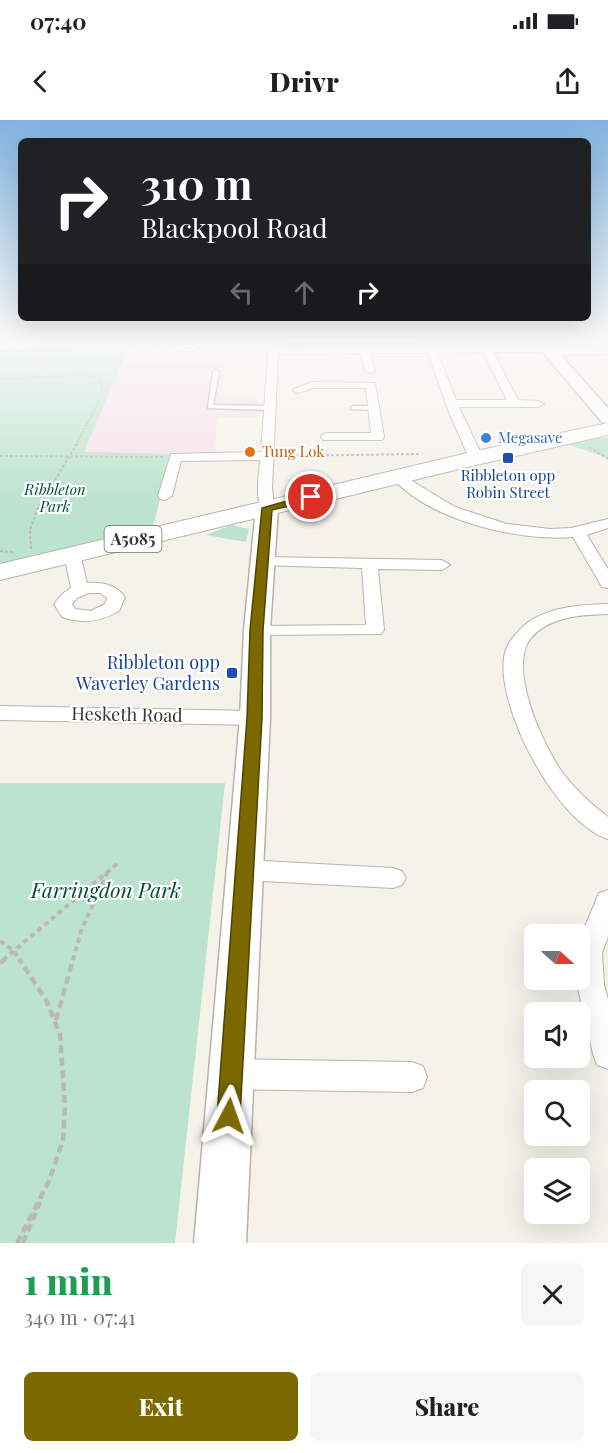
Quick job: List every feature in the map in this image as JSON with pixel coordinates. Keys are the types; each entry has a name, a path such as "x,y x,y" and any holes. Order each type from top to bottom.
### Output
{"highway":[{"name":"A5085","path":"0,572 476,458 608,429"}],"street":[{"path":"220,1243 255,718 257,630 267,508 265,487 270,408 281,394"},
{"path":"327,437 378,437 372,395 335,394"},
{"path":"449,394 476,458"},
{"path":"510,394 514,403"},
{"path":"587,394 608,418"},
{"path":"452,403 538,404"},
{"path":"165,496 176,457 267,456"},
{"path":"399,477 450,510 483,522 535,532 578,532 608,523"},
{"path":"578,532 608,583"},
{"path":"72,554 80,590"},
{"path":"263,562 442,565"},
{"path":"257,630 375,630 370,564"},
{"path":"608,609 572,611 546,620 523,635 513,656 514,678 524,716 546,767 562,789 608,830"},
{"name":"Hesketh Road","path":"0,713 255,718"},
{"path":"244,870 393,878"},
{"path":"608,901 588,953 590,986 608,1054"},
{"path":"231,1074 412,1077"}],"lane":[{"path":"212,394 210,407 270,408"},
{"path":"352,408 374,408"}],"path":[{"path":"30,555 30,528 47,492 76,448 100,394"},
{"path":"267,456 420,454"},
{"path":"0,456 176,457"},
{"path":"0,963 118,863"},
{"path":"56,1022 81,931 108,871"},
{"path":"0,941 14,951 46,1000 60,1034 64,1106 63,1140 23,1243"},
{"path":"17,1243 49,1181"}],"shaded area":[{"path":"107,394 220,394 219,399 259,399 257,417 217,417 215,454 78,454"}],"green space":[{"name":"Ribbleton Park","path":"0,394 109,394 84,452 171,454 152,529 0,568"},
{"path":"608,438 608,458 564,443"},
{"path":"232,525 249,529 246,542 206,535"},
{"name":"Farringdon Park","path":"0,783 225,783 175,1243 0,1243"}],"place":[{"name":"Megasave","path":"486,438"},
{"name":"Tung Lok","path":"250,452"},
{"name":"Ribbleton opp Robin Street","path":"508,458"},
{"name":"Ribbleton opp Waverley Gardens","path":"232,673"}],"route":[{"path":"229,1116 255,718 257,630 267,508 311,497"}]}
